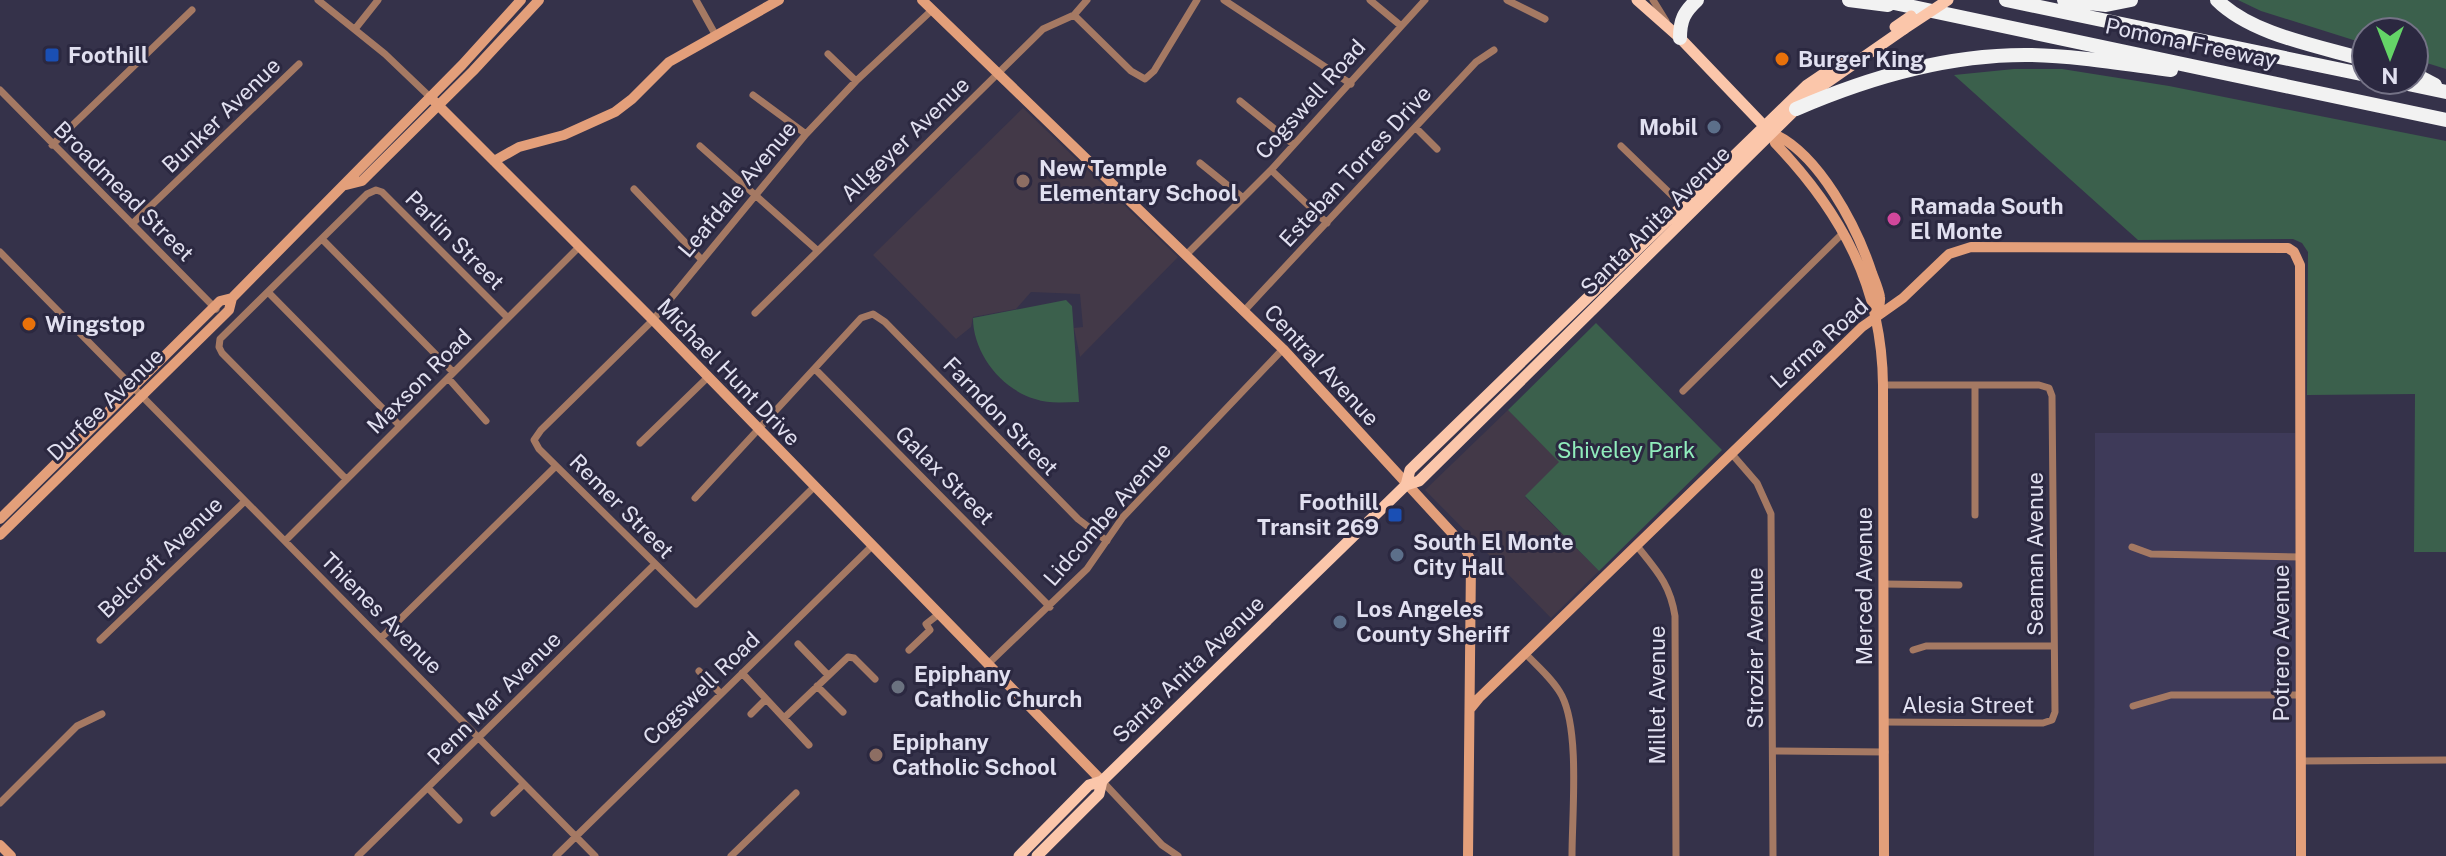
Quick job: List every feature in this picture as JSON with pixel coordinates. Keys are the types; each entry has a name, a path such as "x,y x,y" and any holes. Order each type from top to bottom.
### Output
{"highway":[{"path":"1680,38 1680,21 1697,0"},
{"path":"1849,0 1918,8"},
{"name":"Pomona Freeway","path":"1880,0 2446,120"},
{"name":"Pomona Freeway","path":"2006,0 2350,72"},
{"path":"2064,0 2106,5 2131,0"},
{"path":"2217,0 2252,25 2350,55"},
{"path":"1796,109 1829,94 1907,69 1948,61 2018,55 2090,59 2305,89"}],"main road":[{"path":"1637,0 1680,38 1768,130"},
{"name":"Santa Anita Avenue","path":"1019,856 1089,785 1102,781 1406,485 1419,481 1683,206 1768,130 1935,0"},
{"name":"Santa Anita Avenue","path":"1610,284 1768,130 1807,85 1948,0"},
{"name":"Santa Anita Avenue","path":"1037,856 1099,794 1102,781"}],"street":[{"name":"Michael Hunt Drive","path":"318,0 355,29 434,101 653,320 813,488 1102,781"},
{"path":"355,29 378,0"},
{"path":"434,101 521,0"},
{"path":"434,101 503,41 539,0"},
{"path":"696,0 715,34"},
{"path":"494,161 519,147 564,135 615,112 669,62 779,0"},
{"name":"Central Avenue","path":"922,0 1283,349 1464,546 1469,555 1468,856"},
{"name":"Allgeyer Avenue","path":"755,313 1043,29 1074,15 1087,0"},
{"path":"1074,15 1131,71 1145,79 1154,71 1197,0"},
{"path":"1224,0 1351,84"},
{"path":"1370,0 1400,25"},
{"name":"Cogswell Road","path":"1186,255 1271,170 1425,0"},
{"path":"1507,0 1545,19"},
{"path":"1653,0 1680,38"},
{"path":"52,145 192,10"},
{"name":"Leafdale Avenue","path":"541,430 653,320 806,134 856,81 932,10"},
{"name":"Esteban Torres Drive","path":"1244,311 1476,62 1494,50"},
{"path":"828,54 856,81"},
{"name":"Bunker Avenue","path":"132,224 299,64"},
{"name":"Broadmead Street","path":"0,90 223,316"},
{"path":"753,95 806,134"},
{"name":"Durfee Avenue","path":"0,519 220,301 232,298 346,185 362,181 434,101"},
{"path":"1240,101 1293,144"},
{"path":"1416,128 1437,149"},
{"name":"Merced Avenue","path":"1768,130 1784,139 1844,232 1877,316"},
{"path":"700,146 817,250"},
{"path":"1621,146 1683,206"},
{"name":"Merced Avenue","path":"1793,154 1826,183 1858,235 1880,298 1877,316 1883,385 1884,856"},
{"path":"1200,163 1242,197"},
{"path":"1271,170 1327,223"},
{"path":"634,189 701,259"},
{"name":"Parlin Street","path":"322,239 367,194 376,190 382,192 508,318"},
{"path":"1683,391 1844,232"},
{"path":"346,479 219,347 220,339 322,239 450,375 486,421"},
{"name":"Maxson Road","path":"285,541 579,247"},
{"name":"Lerma Road","path":"1470,709 1862,327 1903,298 1949,254 1971,247 2277,247 2294,252"},
{"path":"0,252 134,387"},
{"name":"Potrero Avenue","path":"2294,252 2300,265 2301,856"},
{"path":"268,292 400,426"},
{"name":"Durfee Avenue","path":"0,535 229,310 232,298"},
{"name":"Farndon Street","path":"815,369 861,318 873,314 885,322 1078,519 1107,541"},
{"name":"Lidcombe Avenue","path":"988,664 1087,569 1123,517 1283,349"},
{"path":"695,498 815,369"},
{"name":"Galax Street","path":"815,369 1050,607"},
{"path":"640,443 707,378"},
{"path":"1883,385 1975,385 1975,515"},
{"name":"Seaman Avenue","path":"1975,385 2039,385 2049,388 2052,396 2055,712 2052,720"},
{"name":"Thienes Avenue","path":"134,387 595,856"},
{"name":"Remer Street","path":"541,430 534,440 539,449 696,604 813,488"},
{"name":"Strozier Avenue","path":"1731,453 1757,483 1771,514 1773,856"},
{"path":"381,638 556,466"},
{"name":"Belcroft Avenue","path":"100,640 245,501"},
{"name":"Cogswell Road","path":"556,856 872,546"},
{"name":"Millet Avenue","path":"1637,546 1664,579 1675,616 1676,856"},
{"path":"2132,547 2151,554 2301,557"},
{"name":"Penn Mar Avenue","path":"358,856 654,565"},
{"path":"1884,584 1959,585"},
{"path":"909,650 930,630 926,624 939,614"},
{"path":"798,644 828,675"},
{"path":"1913,650 1926,646 2053,646"},
{"path":"1526,654 1561,694 1569,713 1572,856"},
{"path":"784,718 848,657 854,658 875,679"},
{"path":"699,671 721,694"},
{"path":"742,673 809,745"},
{"path":"817,686 843,712"},
{"path":"2133,706 2171,695 2301,695"},
{"path":"751,714 766,699"},
{"path":"0,803 77,726 102,714"},
{"name":"Alesia Street","path":"1884,722 2043,723 2052,720"},
{"path":"1773,751 1885,752"},
{"path":"2302,761 2446,760"},
{"path":"1102,781 1162,845 1178,856"},
{"path":"494,813 524,784"},
{"path":"428,788 459,820"},
{"path":"731,856 796,793"},
{"path":"0,845 11,856"}],"shaded area":[{"name":"New Temple Elementary School","path":"1023,108 1178,257 1080,357 1074,328 1083,327 1080,294 1031,292 1016,309 973,317 971,327 956,339 873,255"},
{"path":"1508,410 1560,462 1525,497 1599,571 1551,618 1425,490"},
{"path":"2095,433 2295,433 2295,856 2094,856"}],"green space":[{"path":"2238,0 2446,0 2446,69 2430,64 2430,16 2350,16 2350,39 2261,11"},
{"path":"2014,69 2062,69 2169,86 2446,141 2446,552 2414,552 2415,394 2307,395 2308,252 2302,243 2293,239 2138,240 1954,75"},
{"path":"1066,300 1072,306 1079,402 1040,401 1011,387 991,368 978,344 973,318"},
{"name":"Shiveley Park","path":"1596,323 1722,450 1599,571 1525,496 1559,462 1508,410"}],"place":[{"name":"Foothill","path":"52,55"},
{"name":"Burger King","path":"1782,59"},
{"name":"Mobil","path":"1714,127"},
{"name":"New Temple Elementary School","path":"1023,181"},
{"name":"Ramada South El Monte","path":"1894,219"},
{"name":"Wingstop","path":"29,324"},
{"name":"Foothill Transit 269","path":"1395,515"},
{"name":"South El Monte City Hall","path":"1397,555"},
{"name":"Los Angeles County Sheriff","path":"1340,622"},
{"name":"Epiphany Catholic Church","path":"898,687"},
{"name":"Epiphany Catholic School","path":"876,755"}]}
